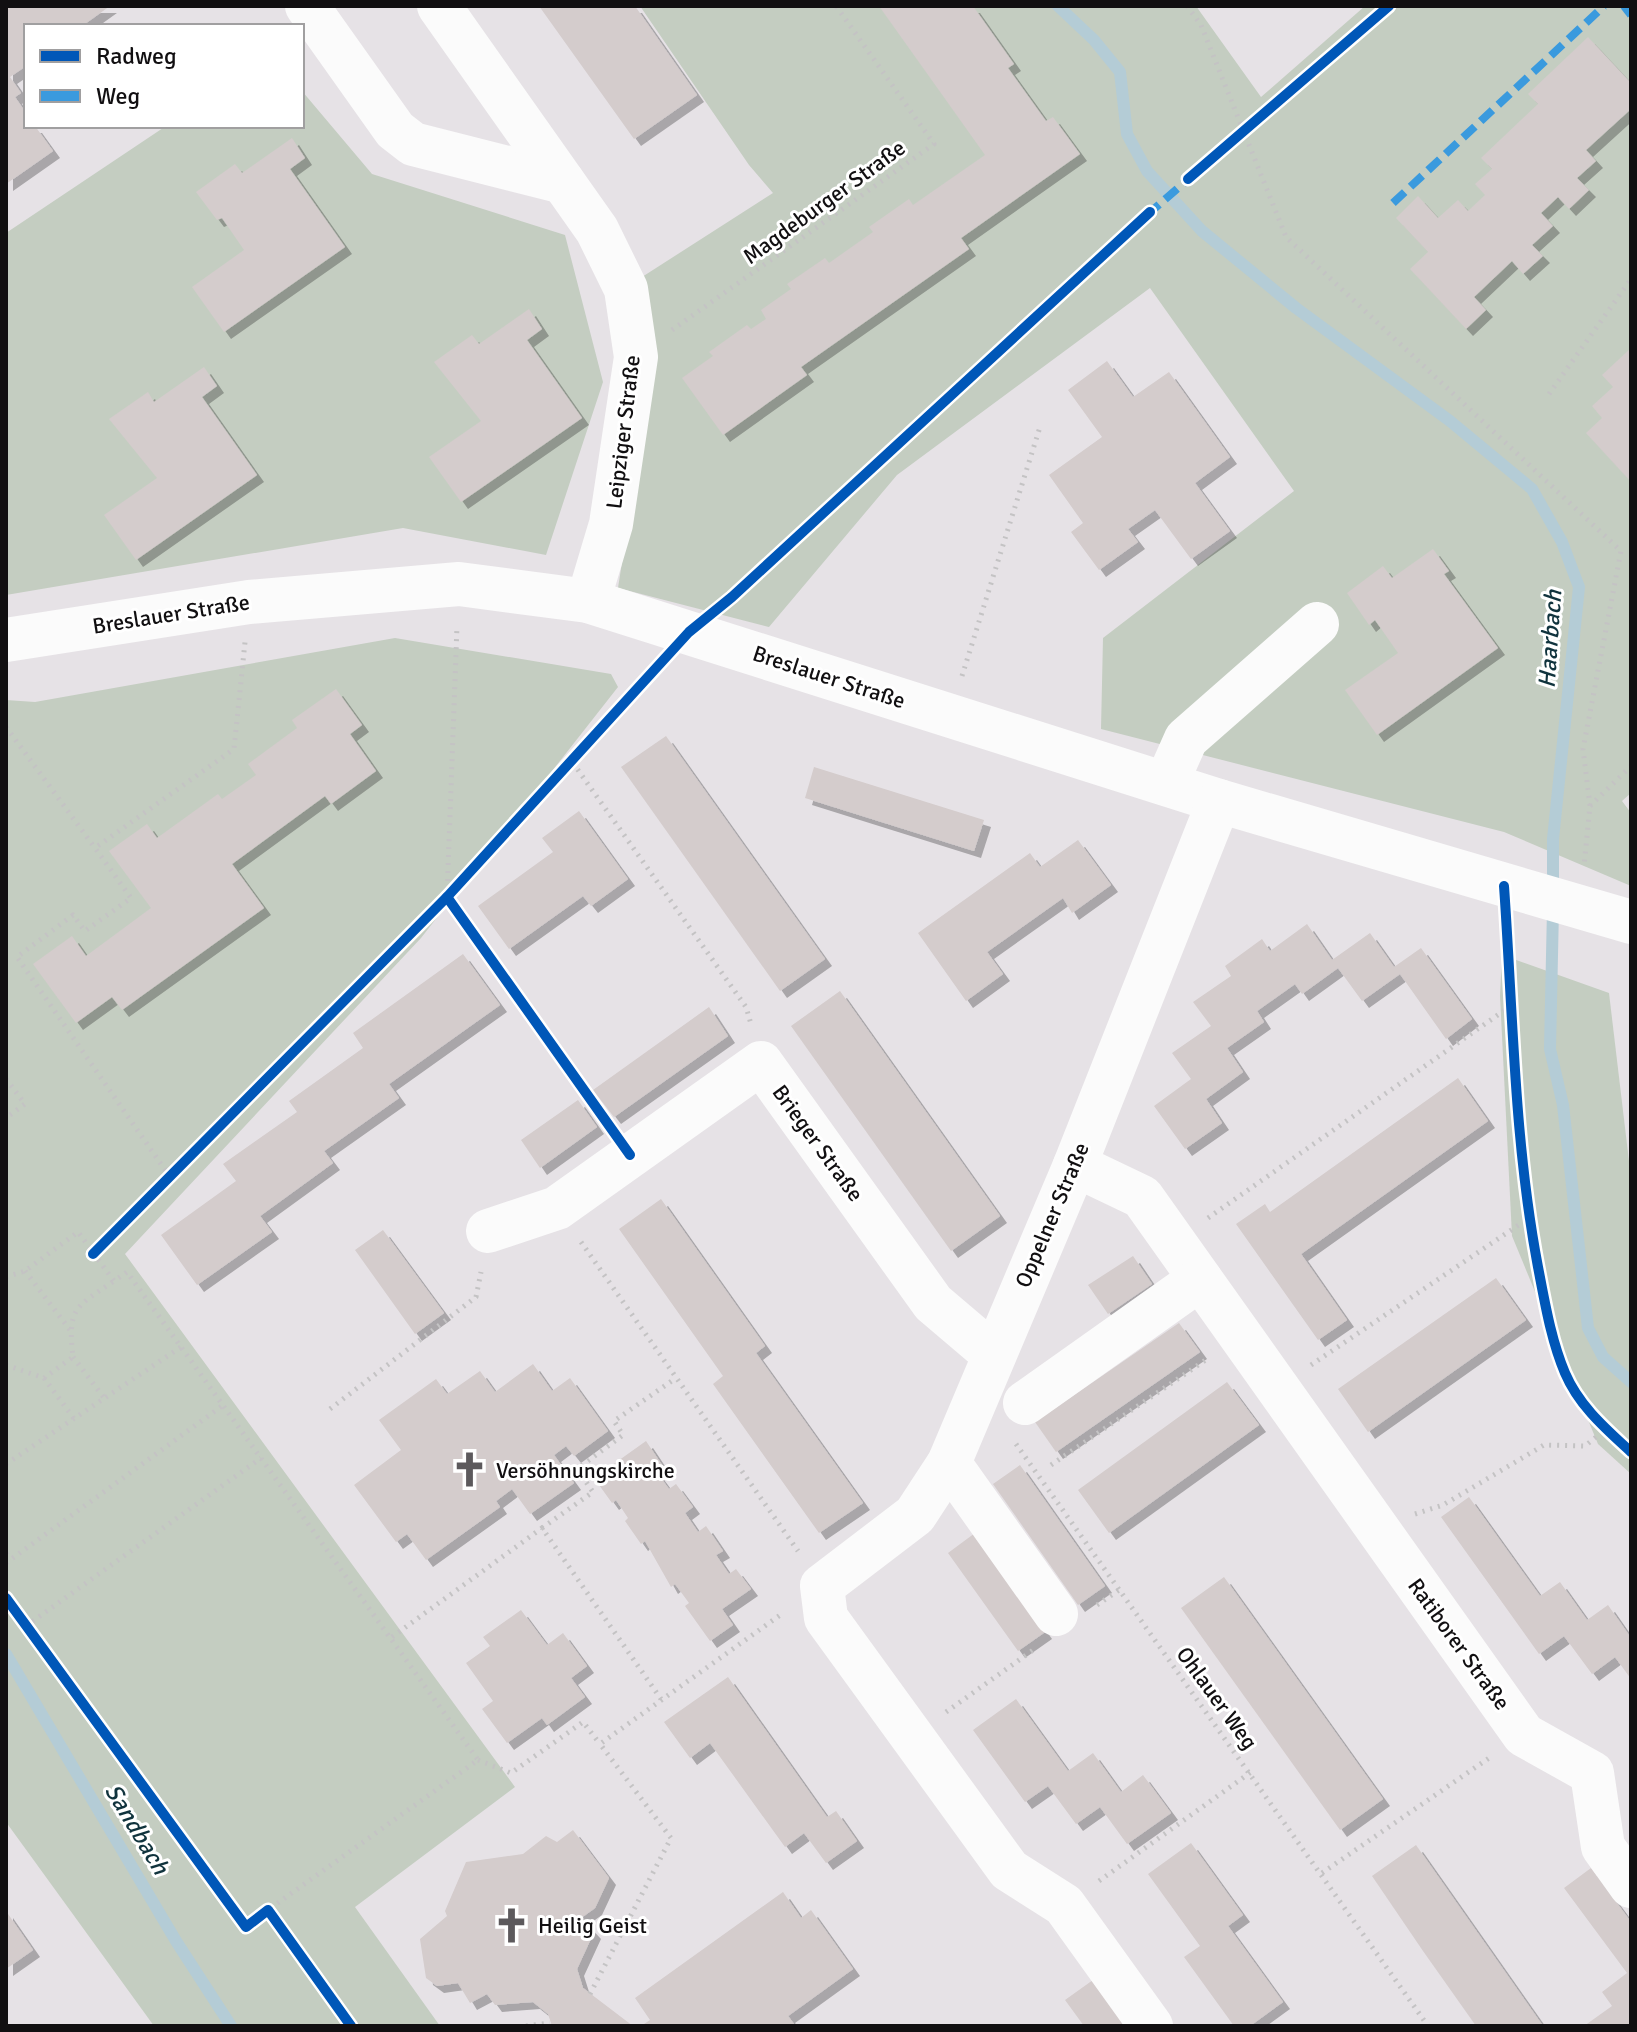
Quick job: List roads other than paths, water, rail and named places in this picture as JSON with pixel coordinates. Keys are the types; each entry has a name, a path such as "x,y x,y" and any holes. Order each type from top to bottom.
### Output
{"street":[{"path":"307,6 395,130 413,144 563,182"},
{"name":"Leipziger Straße","path":"439,6 597,230 626,289 636,357 611,524 588,601"},
{"name":"Breslauer Straße","path":"6,640 249,602 459,584 588,601 1219,801 1631,922"},
{"path":"1166,784 1186,739 1317,624"},
{"name":"Oppelner Straße","path":"1151,2026 1064,1905 1009,1870 826,1618 822,1586 915,1515 949,1463 1075,1165 1219,801"},
{"name":"Brieger Straße","path":"488,1231 557,1208 761,1063 986,1372"},
{"name":"Ratiborer Straße","path":"1075,1165 1142,1197 1524,1735 1592,1773 1603,1847 1631,1886"},
{"path":"1025,1403 1200,1279"},
{"path":"949,1463 1061,1624"}],"waterway":[{"name":"Haarbach","path":"1058,6 1094,40 1120,72 1127,134 1147,171 1202,231 1296,308 1450,421 1532,489 1562,542 1579,587 1553,839 1553,891"},
{"name":"Haarbach","path":"1553,909 1550,1049 1563,1105 1588,1328 1603,1357 1631,1382"},
{"name":"Sandbach","path":"6,1654 176,1941 231,2026"}],"place":[{"name":"Versöhnungskirche","path":"470,1470"},
{"name":"Heilig Geist","path":"512,1925"}]}
